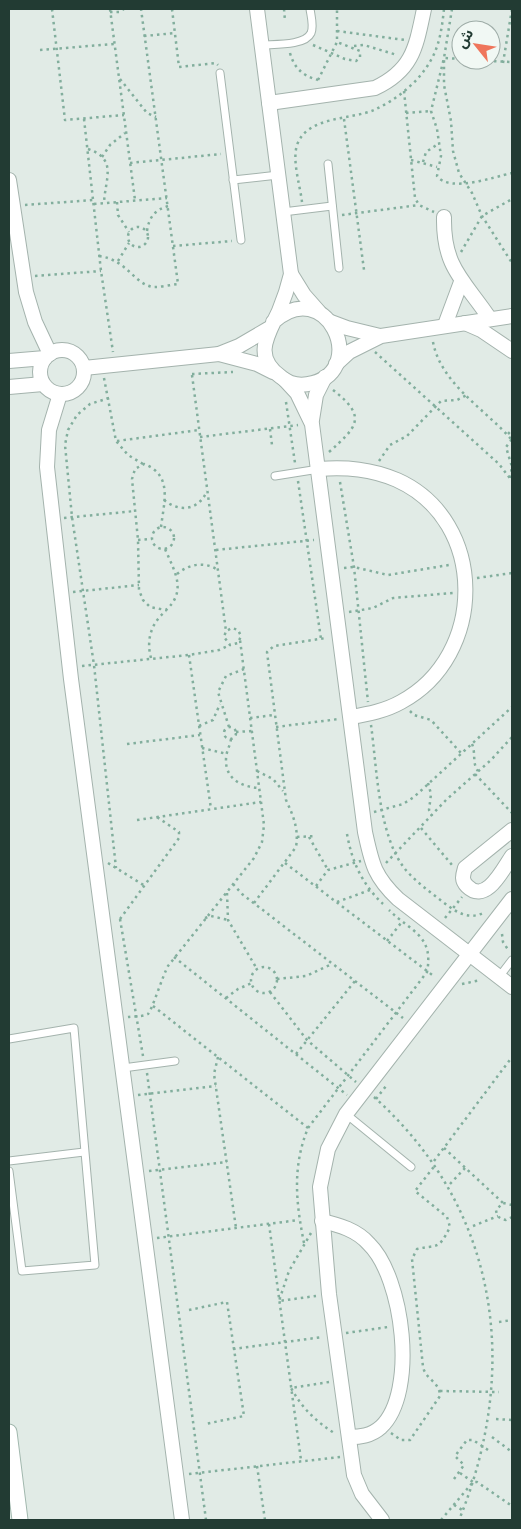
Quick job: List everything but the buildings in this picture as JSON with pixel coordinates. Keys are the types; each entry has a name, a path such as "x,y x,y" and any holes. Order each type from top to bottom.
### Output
{"main road":[{"path":"9,1432 20,1520"}],"street":[{"path":"257,9 291,274 284,299 270,326 264,351 273,372"},
{"path":"269,103 375,88 391,80 402,70 412,56 424,9"},
{"path":"9,180 29,307 48,356 40,371 43,384 50,391 67,394 78,387 84,375 84,368 78,357 68,351 56,351 48,356 9,361"},
{"path":"444,217 444,235 452,267 461,282 490,319"},
{"path":"291,274 304,295 325,317 340,342 336,364"},
{"path":"445,325 461,282"},
{"path":"84,368 219,354 240,346 270,326 285,313 300,308 325,317 347,328 381,336"},
{"path":"312,424 316,395 323,379 336,364 364,343 381,336 512,316"},
{"path":"465,323 482,330 512,351"},
{"path":"219,354 257,364 285,380 297,393 312,424 319,465 363,815 371,858 379,879 412,910 469,955 493,979 512,987"},
{"path":"285,380 305,384 323,379"},
{"path":"9,387 43,384"},
{"path":"60,394 51,419 47,443 47,467 70,668 182,1520"},
{"path":"319,465 373,471 398,481 421,495 440,515 449,530 463,563 466,586 464,618 450,652 441,667 423,687 401,702 370,714 351,717"},
{"path":"512,830 465,868 465,882 481,892 489,888 512,856"},
{"path":"382,1520 362,1494 354,1475 329,1294 320,1187 323,1168 332,1140 346,1114 414,1027 452,987 469,955 512,899"},
{"path":"322,1221 354,1232 369,1243 380,1258 388,1275 400,1326 403,1351 399,1396 391,1412 380,1427 365,1436 349,1437"}],"lane":[{"path":"262,45 300,41 308,37 312,29 310,9"},
{"path":"220,73 241,240"},
{"path":"328,164 339,268"},
{"path":"233,180 278,175"},
{"path":"283,212 332,206"},
{"path":"275,476 319,465"},
{"path":"493,979 512,960"},
{"path":"9,1039 74,1028 95,1265 22,1271 9,1171"},
{"path":"123,1068 175,1061"},
{"path":"346,1114 411,1167"},
{"path":"9,1161 84,1152"}],"path":[{"path":"52,9 63,117 68,121 124,115"},
{"path":"124,9 119,12 110,10 134,200"},
{"path":"99,256 118,261 139,281 153,287 178,284 141,9"},
{"path":"172,9 179,67 216,63 219,65 220,73"},
{"path":"284,9 285,21"},
{"path":"308,98 337,42 337,9"},
{"path":"303,210 296,152 300,140 313,126 373,110 404,91 431,61 440,36 444,9"},
{"path":"452,9 444,58 431,111 437,129 441,156 437,167 437,176 454,184 512,173"},
{"path":"512,9 503,63 512,62"},
{"path":"337,31 417,42"},
{"path":"144,36 176,33"},
{"path":"306,46 316,45 345,59 356,61 360,58 360,51 352,46 337,42"},
{"path":"40,50 114,44"},
{"path":"352,46 364,45 394,54 412,56"},
{"path":"289,46 293,62 297,68 310,78 318,80"},
{"path":"444,58 451,59"},
{"path":"444,58 444,85 451,120 453,151 464,183 472,193 482,216 512,263"},
{"path":"119,78 147,113 156,118"},
{"path":"404,91 415,198 419,205"},
{"path":"406,114 431,111"},
{"path":"84,119 101,271 109,398 116,440 128,455 158,472 162,478 166,492 161,527 154,533 152,539 156,547 165,549 172,545 174,536 170,529 161,527"},
{"path":"344,119 364,270"},
{"path":"102,157 110,145 126,133"},
{"path":"423,162 426,152 438,144"},
{"path":"88,149 102,157 108,171 104,203"},
{"path":"130,163 230,153"},
{"path":"411,160 437,167"},
{"path":"94,204 167,198"},
{"path":"452,267 482,216 512,199"},
{"path":"13,206 93,200"},
{"path":"117,202 118,215 129,232 129,242 118,261"},
{"path":"333,216 419,205 444,217"},
{"path":"129,242 136,247 144,246 148,239 147,231 151,217 155,212 168,206"},
{"path":"129,232 138,226 147,231"},
{"path":"173,246 241,240"},
{"path":"23,277 101,271"},
{"path":"431,328 433,345 439,362 449,377 512,439 506,447 512,467 511,480"},
{"path":"364,343 499,464 511,480"},
{"path":"191,358 226,631 224,637 230,645"},
{"path":"319,465 350,432 355,422 354,412 348,402 323,379"},
{"path":"386,449 407,436 441,401 457,400 467,395"},
{"path":"109,398 96,401 83,408 68,430 66,445 72,517 94,665 116,868"},
{"path":"200,437 312,424"},
{"path":"270,429 272,445"},
{"path":"116,440 200,430"},
{"path":"508,434 512,430"},
{"path":"144,464 133,474 139,585 141,595 146,604 155,609 166,610"},
{"path":"338,468 354,567 370,714 387,833 395,854 412,877 452,909 458,913 471,916 482,914 490,907"},
{"path":"164,500 170,505 185,509 200,504 208,491"},
{"path":"53,519 134,511"},
{"path":"216,550 328,538"},
{"path":"138,540 152,539"},
{"path":"151,658 148,643 152,628 177,597 179,588 177,574 165,549"},
{"path":"332,570 354,567 388,575 463,563"},
{"path":"177,574 187,567 200,564 218,570"},
{"path":"338,614 373,608 393,598 466,586 512,573"},
{"path":"62,594 139,585"},
{"path":"116,1018 146,1015 153,1006 158,985 174,956 254,858 262,842 264,824 240,640 238,630 232,628 226,631"},
{"path":"254,903 296,847 297,837 293,811 286,800 284,792 266,657 270,648 340,636"},
{"path":"70,668 189,655 219,650 234,645 240,640"},
{"path":"189,655 211,809"},
{"path":"244,669 232,672 222,680 218,692 220,703 230,727 236,732 252,731"},
{"path":"401,702 414,715 435,723 460,753"},
{"path":"199,726 213,720 220,703"},
{"path":"363,815 383,810 414,797 512,707"},
{"path":"250,718 274,715"},
{"path":"276,726 351,717"},
{"path":"230,727 224,734 231,739"},
{"path":"236,732 235,737 231,739 227,754 228,771 234,780 246,786 259,788"},
{"path":"127,744 200,735"},
{"path":"337,902 369,890 379,879 395,854 512,737"},
{"path":"472,744 475,754 474,764 478,771"},
{"path":"202,748 227,754"},
{"path":"257,772 273,779 284,792"},
{"path":"475,774 512,813"},
{"path":"428,783 431,794 429,810 432,816"},
{"path":"137,820 261,802"},
{"path":"105,930 120,919 180,835 157,817"},
{"path":"421,828 465,882 452,909 425,943"},
{"path":"304,1243 296,1197 296,1173 308,1128 427,972 428,955 422,937 402,922 369,890 354,863 347,834"},
{"path":"297,837 316,836"},
{"path":"309,837 328,870"},
{"path":"95,855 144,886"},
{"path":"316,886 328,870 371,858"},
{"path":"285,863 427,972 452,987 468,982 493,979"},
{"path":"233,884 254,903 414,1027"},
{"path":"228,891 228,920 257,968"},
{"path":"387,941 412,910"},
{"path":"205,918 211,916 228,920"},
{"path":"120,919 150,1093 206,1520"},
{"path":"502,930 503,942 512,954"},
{"path":"174,956 356,1102"},
{"path":"277,979 306,976 332,964"},
{"path":"268,967 276,974 277,979 275,987 270,992 259,992 252,983 252,975 257,968 268,967"},
{"path":"296,1054 355,981"},
{"path":"226,998 238,989 252,983"},
{"path":"270,992 307,1040 376,1099 434,1161 458,1198"},
{"path":"153,1006 308,1128"},
{"path":"218,1057 214,1068 236,1228"},
{"path":"434,1161 512,1057"},
{"path":"376,1099 388,1083"},
{"path":"126,1096 216,1086"},
{"path":"444,1148 503,1202 512,1206"},
{"path":"137,1172 227,1162"},
{"path":"380,1427 402,1440 410,1440 440,1396 440,1391 435,1382 427,1376 423,1367 412,1259 417,1249 438,1246 450,1227 447,1216 415,1192 436,1164"},
{"path":"450,1184 465,1168"},
{"path":"503,1202 496,1210 498,1216 506,1220 512,1217"},
{"path":"473,1226 498,1216"},
{"path":"469,1219 476,1234"},
{"path":"146,1240 299,1220"},
{"path":"279,1301 289,1271 304,1243 322,1221"},
{"path":"269,1224 301,1460"},
{"path":"279,1301 329,1294"},
{"path":"189,1310 227,1302 244,1416 205,1424"},
{"path":"498,1314 500,1331"},
{"path":"499,1322 512,1320"},
{"path":"291,1388 341,1380"},
{"path":"499,1399 500,1383"},
{"path":"291,1388 305,1410 314,1419 336,1434 349,1437"},
{"path":"440,1391 499,1392"},
{"path":"486,1457 497,1412"},
{"path":"496,1419 512,1420"},
{"path":"492,1437 512,1452"},
{"path":"454,1479 464,1465 455,1456 467,1440 473,1440 488,1450"},
{"path":"176,1475 351,1456"},
{"path":"257,1466 265,1520"},
{"path":"459,1472 473,1482 478,1482 512,1506"},
{"path":"441,1520 473,1482"},
{"path":"459,1520 478,1482"},
{"path":"454,1505 464,1511"}]}
